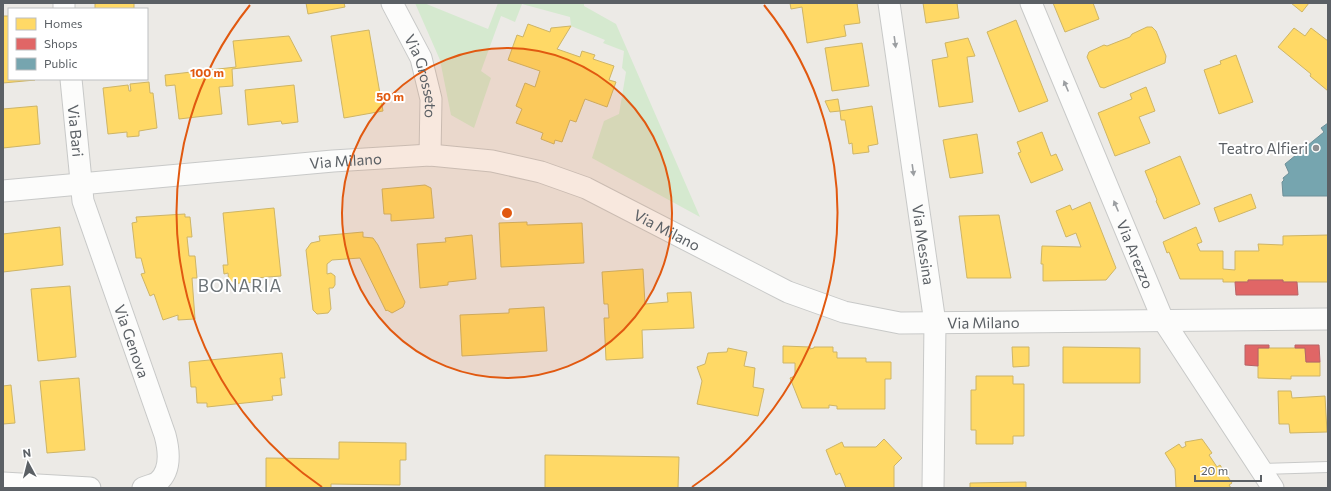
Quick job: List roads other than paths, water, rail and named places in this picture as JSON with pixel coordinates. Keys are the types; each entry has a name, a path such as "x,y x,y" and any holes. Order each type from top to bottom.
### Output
{"street":[{"name":"Via Grosseto","path":"392,3 421,58 431,99 430,155"},
{"name":"Via Messina","path":"889,3 934,322 933,488"},
{"name":"Via Arezzo","path":"1031,3 1163,320 1273,488"},
{"name":"Via Bari","path":"71,80 81,183"},
{"name":"Via Milano","path":"3,191 333,161 430,155 492,161 541,172 586,188 788,292 844,312 900,323 1328,319"},
{"name":"Via Genova","path":"81,183 83,201 166,435 169,460 166,471 157,483 143,488"},
{"path":"3,483 90,488"}],"lane":[{"path":"1260,469 1328,467"}],"place":[{"name":"Teatro Alfieri","path":"1316,148"}],"district":[{"name":"BONARIA","path":"240,285"}]}
